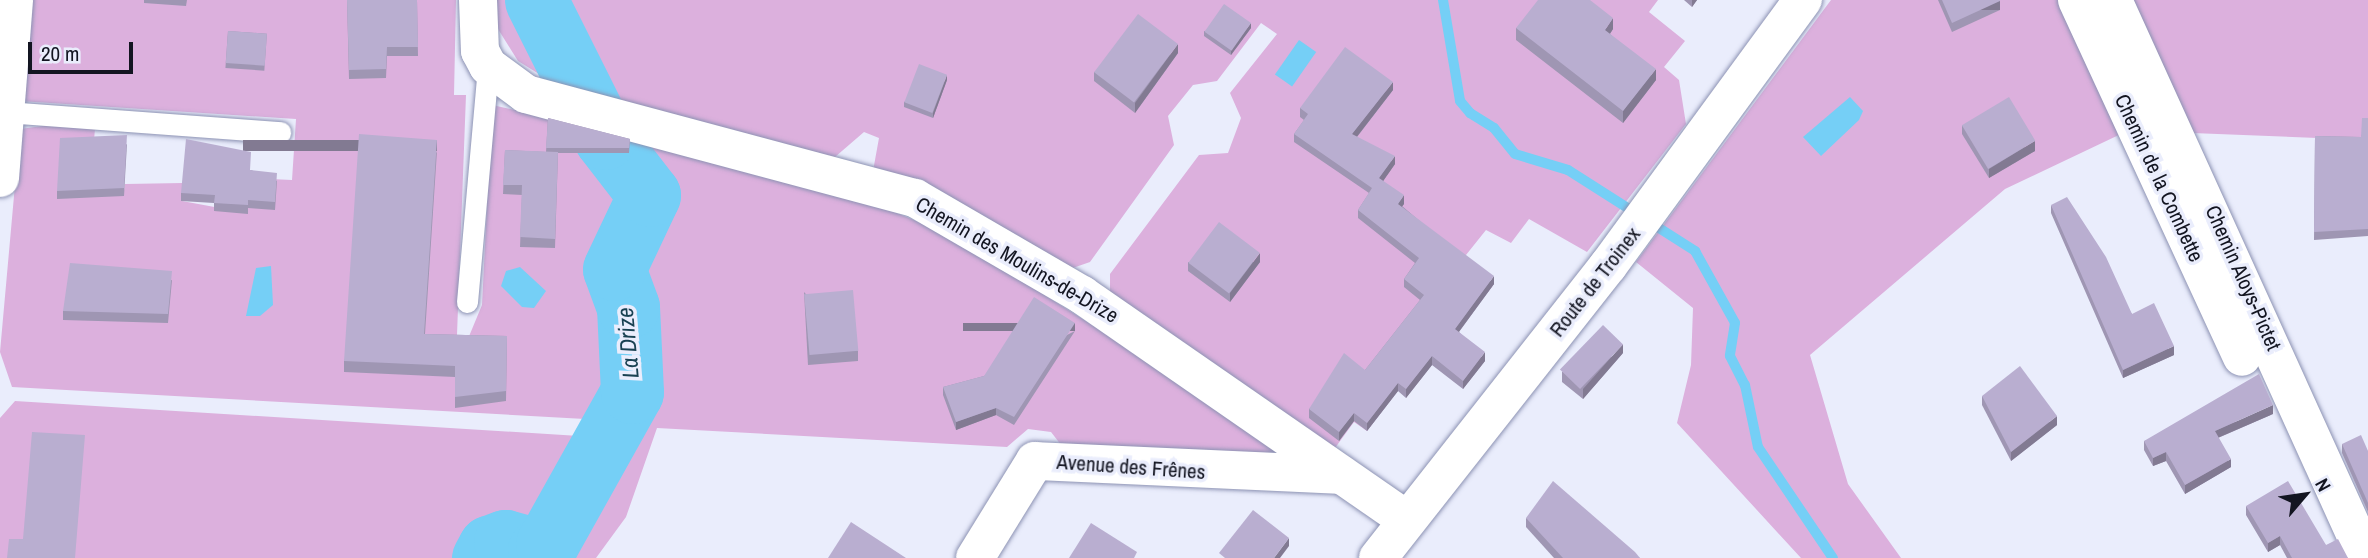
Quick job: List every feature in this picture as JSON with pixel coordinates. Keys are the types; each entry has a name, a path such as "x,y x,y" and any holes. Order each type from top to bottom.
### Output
{"street":[{"path":"0,178 14,0"},
{"path":"478,0 478,36 488,66"},
{"name":"Route de Troinex","path":"1378,558 1608,266 1804,0"},
{"name":"Chemin de la Combette","path":"2077,0 2242,357"},
{"name":"Chemin Aloys-Pictet","path":"2113,0 2366,558"},
{"name":"Chemin des Moulins-de-Drize","path":"488,66 526,94 564,107 684,134 915,198 1082,295 1305,443 1341,475 1407,520"},
{"name":"Avenue des Frênes","path":"975,558 1035,461 1341,475"}],"lane":[{"path":"467,302 488,66"},
{"path":"3,128 281,132"}],"shaded area":[{"path":"28,0 456,0 454,95 466,95 457,335 465,346 482,305 492,105 811,177 947,234 1291,450 1285,464 1065,450 1051,432 1028,429 1007,447 657,428 626,517 596,558 0,558 0,418 15,401 595,437 603,420 12,387 0,352 20,129 65,123 95,128 90,193 123,196 125,184 183,183 182,201 247,213 250,178 292,180 296,119 20,101"},
{"path":"492,0 1658,0 1649,12 1685,41 1664,67 1679,80 1686,124 1587,252 1529,219 1511,243 1486,230 1462,260 1494,284 1432,365 1397,338 1392,398 1367,431 1354,422 1335,448 1110,297 1110,274 1199,155 1228,153 1241,118 1230,93 1277,34 1261,23 1217,81 1193,85 1168,116 1174,145 1090,262 1067,270 873,171 879,138 864,132 835,157 560,87 518,61 498,29"},
{"path":"1831,0 2062,0 2123,133 2005,189 1810,355 1848,484 1901,558 1801,558 1677,423 1691,365 1693,308 1636,262"},
{"path":"2132,0 2368,0 2368,140 2192,133"}],"water":[{"path":"1299,40 1316,52 1292,86 1275,74"},
{"path":"1850,97 1863,111 1859,120 1821,156 1803,137"},
{"path":"271,266 273,305 260,316 246,316 256,268"},
{"path":"520,267 546,291 534,308 522,307 501,286 506,271"}],"building":[{"path":"347,0 417,0 418,47 387,47 386,69 349,70"},
{"path":"1538,0 1590,0 1613,18 1605,30 1656,69 1623,111 1516,28"},
{"path":"1942,0 2000,0 2000,1 1952,23"},
{"path":"1224,4 1251,23 1232,51 1204,32"},
{"path":"1138,14 1178,44 1134,102 1094,72"},
{"path":"228,31 267,34 265,66 226,63"},
{"path":"1345,47 1393,82 1352,134 1395,156 1379,178 1404,195 1398,204 1494,276 1455,329 1485,352 1463,381 1432,356 1406,389 1398,383 1367,423 1354,413 1339,432 1309,409 1344,353 1365,370 1424,295 1404,279 1419,258 1358,210 1372,188 1294,134 1308,114 1300,108"},
{"path":"919,64 947,75 932,113 904,102"},
{"path":"2009,97 2035,141 1988,169 1962,125"},
{"path":"548,118 630,139 629,148 546,148"},
{"path":"2362,118 2368,118 2368,229 2314,232 2315,136 2361,137"},
{"path":"359,134 437,140 424,334 507,336 506,391 455,397 455,366 344,361"},
{"path":"127,135 124,188 57,191 60,138"},
{"path":"186,139 251,152 250,170 277,173 275,202 248,200 248,205 214,203 215,195 181,193"},
{"path":"505,150 558,152 555,239 520,237 522,185 503,185"},
{"path":"2067,197 2106,257 2132,314 2154,303 2174,346 2123,370 2051,205"},
{"path":"1219,222 1260,253 1229,293 1188,263"},
{"path":"70,263 172,271 168,314 63,311"},
{"path":"853,290 858,351 810,355 804,294"},
{"path":"1034,297 1075,323 1014,417 996,408 956,422 943,387 984,376"},
{"path":"1603,325 1623,344 1580,389 1560,370"},
{"path":"2020,366 2057,416 2011,452 1982,396"},
{"path":"2259,374 2273,405 2215,431 2231,459 2185,485 2166,452 2153,458 2144,441"},
{"path":"32,432 85,435 75,558 7,558 9,539 23,539"},
{"path":"2361,435 2368,451 2368,503 2342,444"},
{"path":"1553,481 1640,558 1563,558 1526,518"},
{"path":"2288,481 2326,545 2338,539 2348,558 2292,558 2280,536 2268,543 2246,506"},
{"path":"1253,510 1289,538 1274,558 1225,558 1219,553"},
{"path":"851,522 906,558 828,558"},
{"path":"1091,523 1137,552 1134,558 1069,558"}],"waterway":[{"name":"La Drize","path":"483,558 489,547 505,541 539,550 547,544 632,392 628,307 614,269 649,195 605,138 536,0"},
{"path":"1443,0 1460,101 1470,113 1494,128 1515,154 1568,170 1695,251 1735,323 1730,356 1745,385 1758,447 1833,558"}]}
